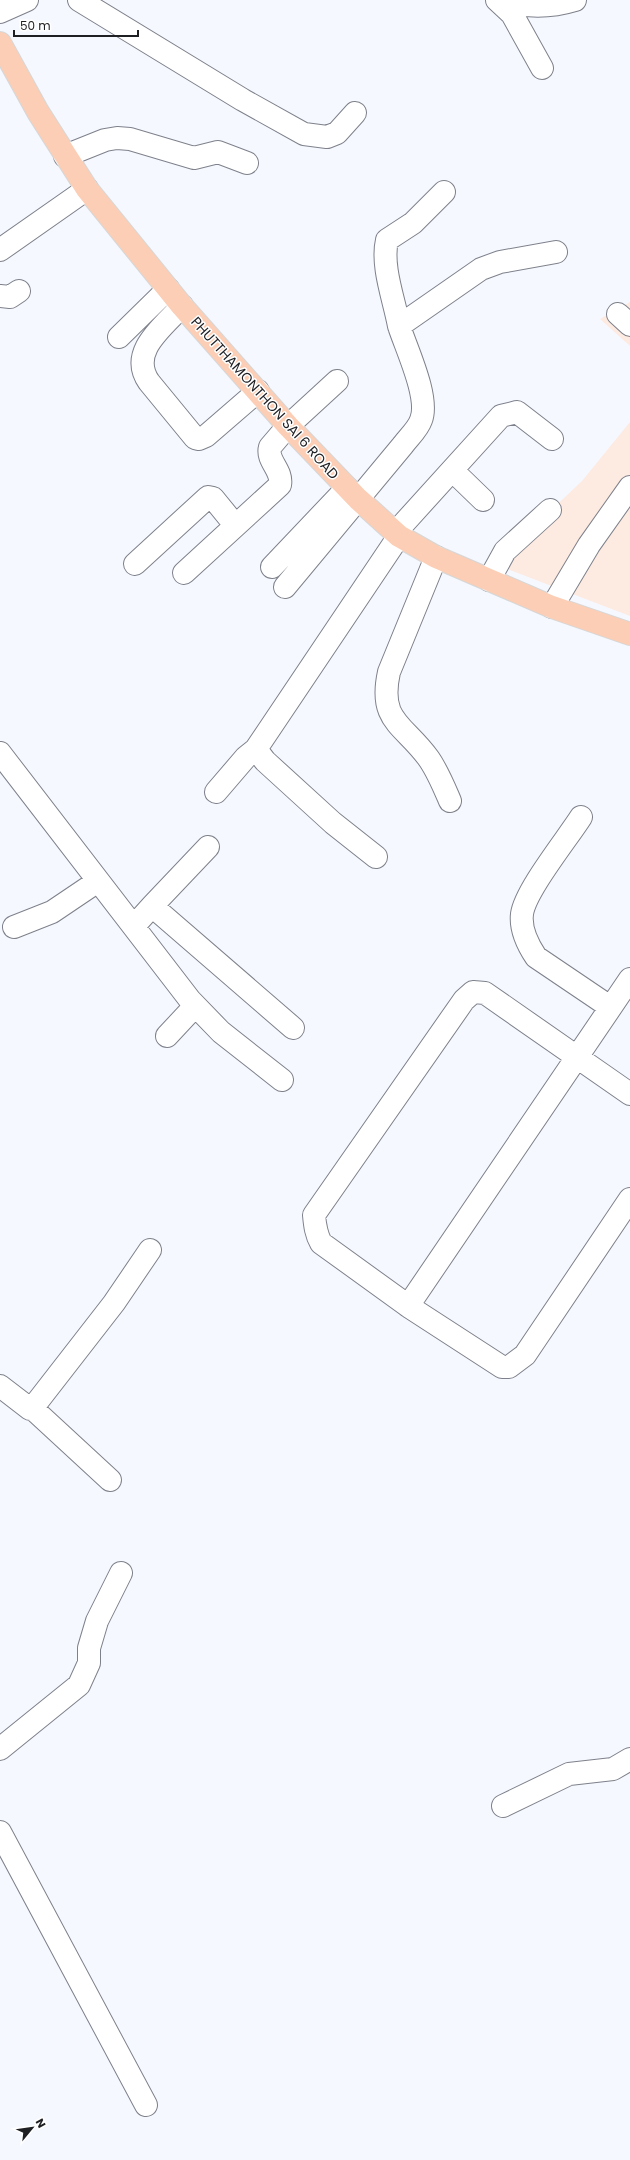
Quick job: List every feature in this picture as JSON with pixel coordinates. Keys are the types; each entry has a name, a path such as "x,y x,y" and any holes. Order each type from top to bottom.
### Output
{"main road":[{"name":"PHUTTHAMONTHON SAI 6 ROAD","path":"0,43 5,65 88,189 182,306 288,426 352,494 397,534 444,560 552,607 630,634"}],"street":[{"path":"0,12 27,0"},
{"path":"79,0 243,100 304,134 327,137 337,133 355,113"},
{"path":"505,2 527,7 544,7 576,0"},
{"path":"505,2 542,68"},
{"path":"65,156 105,140 117,138 130,139 194,158 218,152 247,163"},
{"path":"0,250 88,189"},
{"path":"272,567 352,494 421,420 424,409 422,395 399,326 386,262 385,249 387,240 413,223 444,192"},
{"path":"399,326 481,268 500,262 556,252"},
{"path":"119,337 168,289"},
{"path":"182,306 148,344 142,355 141,364 143,373 149,382 195,438 199,439 206,436 258,391"},
{"path":"184,573 280,485 280,474 268,451 270,447 288,426 337,382"},
{"path":"216,792 246,757 256,749 397,534 501,416 510,412 517,412 523,415 552,439"},
{"path":"452,470 482,500"},
{"path":"552,607 589,545 630,487"},
{"path":"285,587 352,494"},
{"path":"135,564 208,497 213,498 235,525"},
{"path":"487,579 505,551 550,510"},
{"path":"444,560 389,672 385,692 388,709 428,758 450,801"},
{"path":"256,749 265,761 333,823 376,857"},
{"path":"0,753 195,1006 221,1032 282,1080"},
{"path":"581,817 529,894 522,914 523,930 536,957 610,1007"},
{"path":"134,926 208,847"},
{"path":"14,927 52,912 98,881"},
{"path":"152,906 292,1028"},
{"path":"408,1306 630,979"},
{"path":"630,1094 576,1058 485,993 473,992 468,995 314,1215 317,1235 321,1243 408,1306 502,1367 509,1367 525,1355 630,1199"},
{"path":"167,1036 195,1006"},
{"path":"32,1408 114,1302 150,1250"},
{"path":"0,1386 25,1406 30,1409 32,1408 110,1480"},
{"path":"0,1749 79,1685 89,1663 92,1635 121,1573"},
{"path":"503,1806 569,1774 613,1770 630,1759"},
{"path":"0,1832 146,2105"}],"shaded area":[{"path":"630,302 630,346 600,319"},
{"path":"630,422 630,616 494,564 582,481"}]}
